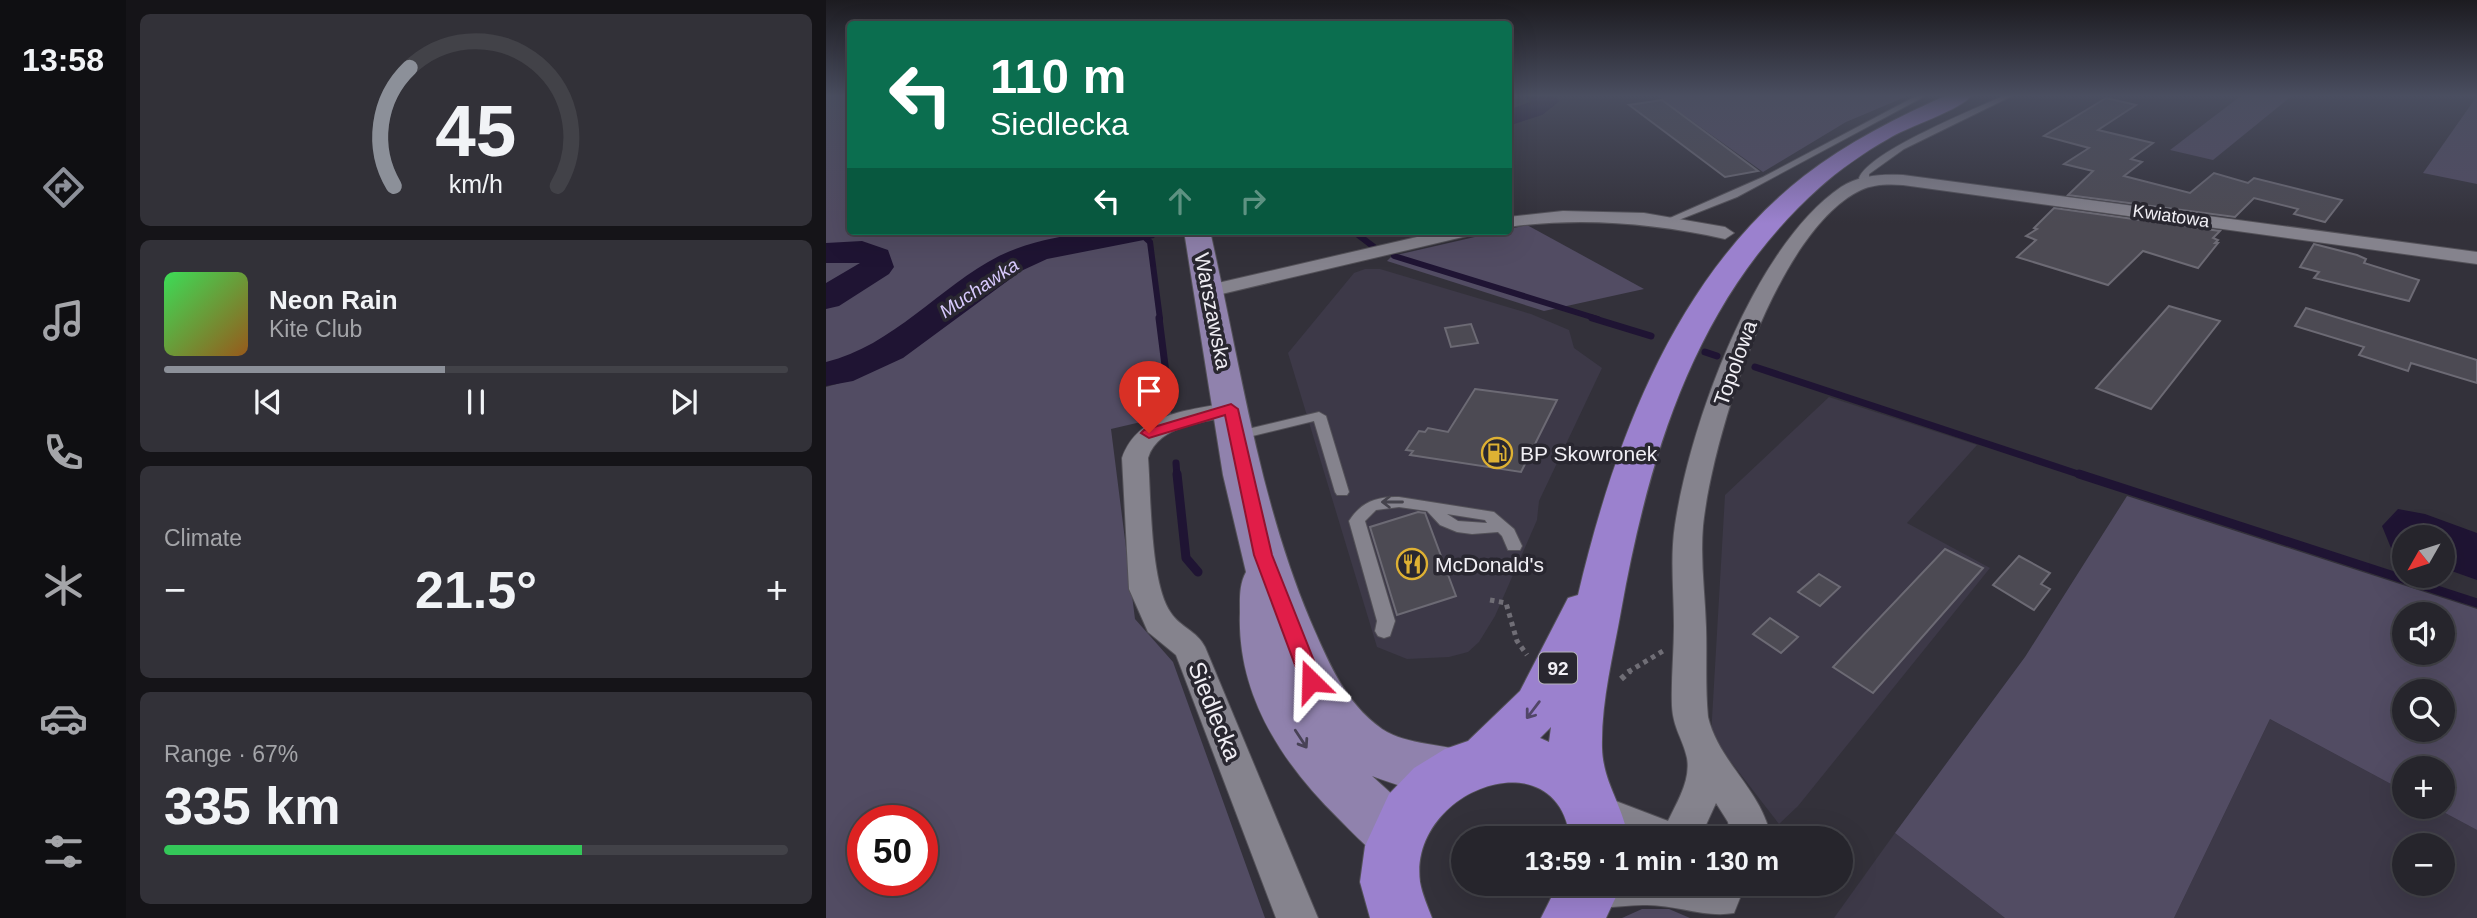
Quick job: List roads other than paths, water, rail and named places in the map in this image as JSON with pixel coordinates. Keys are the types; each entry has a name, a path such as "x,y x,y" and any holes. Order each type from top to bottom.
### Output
{"main road":[{"name":"92","path":"1584,826 1573,744 1606,561 1637,451 1673,363 1713,291 1748,243 1792,198 1875,138"},
{"name":"Warszawska","path":"1199,235 1233,422 1263,555 1317,694 1363,745 1385,757 1416,767 1470,765"},
{"name":"Warszawska","path":"1263,555 1265,649 1284,709 1311,755 1396,836"},
{"name":"92","path":"1401,918 1390,881 1391,853 1396,836 1419,798 1470,765 1538,706 1606,561"},
{"path":"1470,765 1513,757 1539,762 1561,773 1578,826"}],"street":[{"name":"Kwiatowa","path":"1866,183 1911,181 2477,258"},
{"name":"Topolowa","path":"1686,826 1704,787 1704,760 1690,717 1688,528 1700,468 1744,335 1757,305 1810,226 1840,195 1866,183"},
{"path":"1512,222 1583,213 1668,221 1725,233"},
{"path":"1209,291 1450,235"},
{"name":"Siedlecka","path":"1233,422 1172,424 1149,433 1140,443 1135,458 1144,589 1159,623 1189,647 1297,918"},
{"name":"Topolowa","path":"1704,760 1742,811 1749,826"}],"lane":[{"path":"1668,221 1760,184 1836,138"},
{"name":"Topolowa","path":"1866,183 1863,178 1865,173 1901,147 1920,138"},
{"path":"1233,422 1319,416 1342,492"},
{"path":"1384,631 1386,621 1357,521 1370,506 1387,500 1435,507 1446,522 1483,528 1501,526 1509,533 1514,546"}],"waterway":[{"name":"Muchawka","path":"826,374 839,372 889,350 1009,264 1038,251 1122,235"},
{"path":"1142,235 1150,242 1160,319"},
{"path":"1358,235 1374,247"},
{"name":"Muchawka","path":"826,253 862,251 876,257 877,267 826,298"},
{"path":"1394,256 1598,319"},
{"path":"1159,318 1170,405"},
{"path":"1592,318 1651,336"},
{"path":"1705,352 1717,356"},
{"path":"1755,367 2084,476"},
{"path":"1176,463 1177,476"},
{"path":"1177,474 1186,558 1198,572"},
{"path":"2079,474 2477,603"}],"place":[{"name":"BP Skowronek","path":"1497,453"},
{"name":"McDonald's","path":"1412,564"}]}
